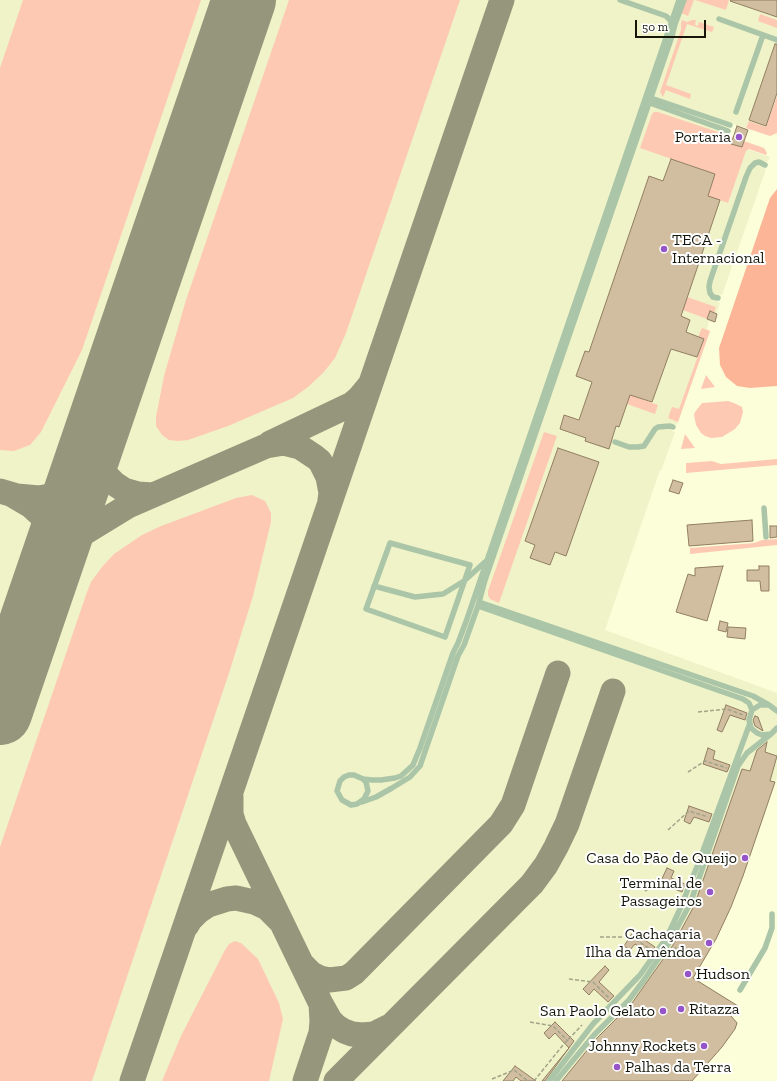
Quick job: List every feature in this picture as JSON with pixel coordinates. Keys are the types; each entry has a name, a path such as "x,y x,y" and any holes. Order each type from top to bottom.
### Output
{"lane":[{"path":"620,0 666,16 671,21"},
{"path":"679,0 458,643 453,653 420,748 412,765 400,776 378,781 363,779 354,774 349,775 340,781 338,791 342,800 346,803 357,804 376,797 410,777 420,766 458,656 464,645 684,0"},
{"path":"719,19 777,40"},
{"path":"736,112 763,35"},
{"path":"650,100 729,128"},
{"path":"718,298 713,297 710,293 710,281 746,177 750,168 755,163 759,162 765,165"},
{"path":"614,442 629,447 644,446 655,429 658,427 673,427"},
{"path":"764,508 766,537"},
{"path":"390,543 470,565 464,581 445,637 366,609 390,543"},
{"path":"374,586 415,598 443,594 464,581 486,561"},
{"path":"478,604 753,696 770,705 777,711"},
{"path":"478,604 743,699 749,703 752,710"},
{"path":"770,705 760,705 752,710 749,717 751,728 757,733 766,735 771,734"},
{"path":"548,1081 593,1024 640,975 667,937 700,859 750,723"},
{"path":"556,1081 594,1035 629,1000 669,943 690,904 738,766 747,753 777,728"},
{"path":"361,802 368,791 366,782 363,779"},
{"path":"740,990 774,930 772,914"}],"path":[{"path":"698,712 727,709"},
{"path":"688,772 705,761 732,770"},
{"path":"668,830 689,811"},
{"path":"645,891 664,880"},
{"path":"600,937 632,937 650,949"},
{"path":"569,979 593,982"},
{"path":"530,1022 553,1026"},
{"path":"492,1079 514,1070 528,1081"}],"shaded area":[{"path":"0,0 777,0 777,133 770,136 731,123 724,141 770,157 768,162 766,161 764,168 766,169 722,295 719,295 717,302 720,303 714,323 709,321 707,329 710,331 677,425 675,424 672,431 675,432 661,471 660,470 605,630 777,693 777,777 731,907 716,939 693,978 738,1006 731,1015 738,1023 722,1047 692,1081 0,1081"},
{"path":"23,0 201,0 82,350 41,432 30,445 14,451 0,450 0,68"},
{"path":"289,0 460,0 346,333 335,358 323,373 293,398 228,426 188,440 169,440 162,435 156,426 156,417 164,376 186,300"},
{"path":"686,0 694,0 688,16 681,13"},
{"path":"695,0 729,0 726,10"},
{"path":"760,14 777,20 777,28 758,21"},
{"path":"682,20 687,22 696,20 695,25 698,26 699,22 714,27 712,32 687,24 666,85 691,94 690,99 666,90 663,97 660,92 681,30"},
{"path":"777,96 777,133 770,136 746,128 749,121 766,127"},
{"path":"654,112 658,112 733,137 731,144 744,141 764,148 767,153 766,155 749,149 746,151 728,203 708,196 715,174 640,148"},
{"path":"777,189 777,386 750,388 737,386 726,377 720,365 719,348 770,198"},
{"path":"687,297 716,307 714,313 710,311 707,319 683,310"},
{"path":"702,328 710,331 678,422 668,418 672,407 679,409 704,339 698,337"},
{"path":"706,375 715,387 701,389"},
{"path":"630,395 658,405 655,414 627,404"},
{"path":"728,401 742,407 743,412 740,423 735,429 722,437 711,438 705,436 696,425 694,415 695,412 702,403"},
{"path":"544,432 557,436 499,603 490,599 488,591"},
{"path":"685,434 695,448 681,449"},
{"path":"777,459 777,465 686,473 686,463 712,461 721,464"},
{"path":"252,495 265,501 271,513 271,522 253,596 230,670 92,1081 0,1081 0,847 91,582 114,554 142,535 161,526 236,498"},
{"path":"777,539 777,545 690,554 690,548 754,543 762,540"},
{"path":"235,941 241,943 258,959 279,1003 283,1019 269,1081 162,1081 181,1036 225,950 229,944"}],"building":[{"path":"777,0 777,17 730,1"},
{"path":"775,44 777,44 777,93 766,126 749,120"},
{"name":"Portaria","path":"737,126 748,130 742,147 731,144"},
{"name":"TECA - Internacional","path":"671,159 715,174 708,196 720,200 681,316 690,320 686,332 704,339 697,357 671,349 652,402 630,395 619,427 616,426 609,449 585,441 586,438 560,429 564,415 579,420 592,382 576,376 585,351 589,352 649,176 663,181"},
{"path":"710,311 717,314 715,322 707,319"},
{"path":"558,448 599,462 566,556 555,552 550,565 530,558 535,545 525,541"},
{"path":"673,480 683,483 679,494 669,491"},
{"path":"752,520 753,541 689,546 687,525"},
{"path":"770,526 777,526 777,537 770,538"},
{"path":"723,566 707,621 676,612 688,574 695,576 695,568"},
{"path":"759,566 769,566 769,591 761,591 760,581 747,581 747,570 759,570"},
{"path":"720,621 728,623 726,632 718,630"},
{"path":"728,627 746,628 745,639 727,637"},
{"path":"726,705 747,713 745,720 730,715 722,732 717,730"},
{"path":"755,716 758,717 763,731 755,726 753,720"},
{"name":"Terminal de Passageiros","path":"767,742 765,752 777,756 770,781 775,782 731,907 716,939 693,978 738,1006 731,1016 737,1023 735,1029 722,1047 692,1081 562,1081 597,1038 632,1003 673,945 694,906 742,769 750,771 757,750"},
{"path":"708,748 715,751 713,759 730,765 727,772 703,764"},
{"path":"689,806 712,814 709,822 694,817 690,824 684,821"},
{"path":"667,868 674,871 671,878 685,884 682,892 660,883"},
{"path":"633,932 655,947 650,954 635,944 630,950 624,946"},
{"path":"605,966 609,970 599,982 614,996 608,1002 594,989 589,995 583,989"},
{"path":"555,1022 574,1041 569,1048 555,1033 549,1039 544,1033"},
{"path":"568,1049 545,1081 542,1081"},
{"path":"515,1066 536,1081 521,1081 516,1077 513,1081 503,1081"}],"taxiway":[{"path":"132,1081 502,0"},
{"path":"270,443 352,404 369,386"},
{"path":"0,491 17,496 39,498 55,495 65,489 83,469 99,425"},
{"path":"97,435 96,451 102,469 107,476 124,490 138,494 152,495"},
{"path":"50,567 74,539 128,506 266,446 284,443 300,447 320,461 328,477 331,493 330,500"},
{"path":"14,496 31,506 43,517 47,524 53,547 50,567"},
{"path":"302,964 312,974 329,980 346,978 354,973 501,824 513,805 558,673"},
{"path":"336,1081 532,884 546,865 567,824 613,691"},
{"path":"231,797 231,814 234,824 321,1004 321,1033 305,1081"},
{"path":"187,925 199,911 208,905 227,899 236,898 254,902 267,908 280,921"},
{"path":"321,1004 330,1020 336,1026 352,1034 374,1034 388,1027"}],"runway":[{"path":"0,713 244,0"}],"place":[{"name":"Portaria","path":"739,137"},
{"name":"TECA - Internacional","path":"664,249"},
{"name":"Casa do Pão de Queijo","path":"745,858"},
{"name":"Terminal de Passageiros","path":"710,892"},
{"name":"Cachaçaria Ilha da Amêndoa","path":"709,943"},
{"name":"Hudson","path":"688,974"},
{"name":"Ritazza","path":"681,1009"},
{"name":"San Paolo Gelato","path":"663,1011"},
{"name":"Johnny Rockets","path":"704,1046"},
{"name":"Palhas da Terra","path":"617,1067"}]}
